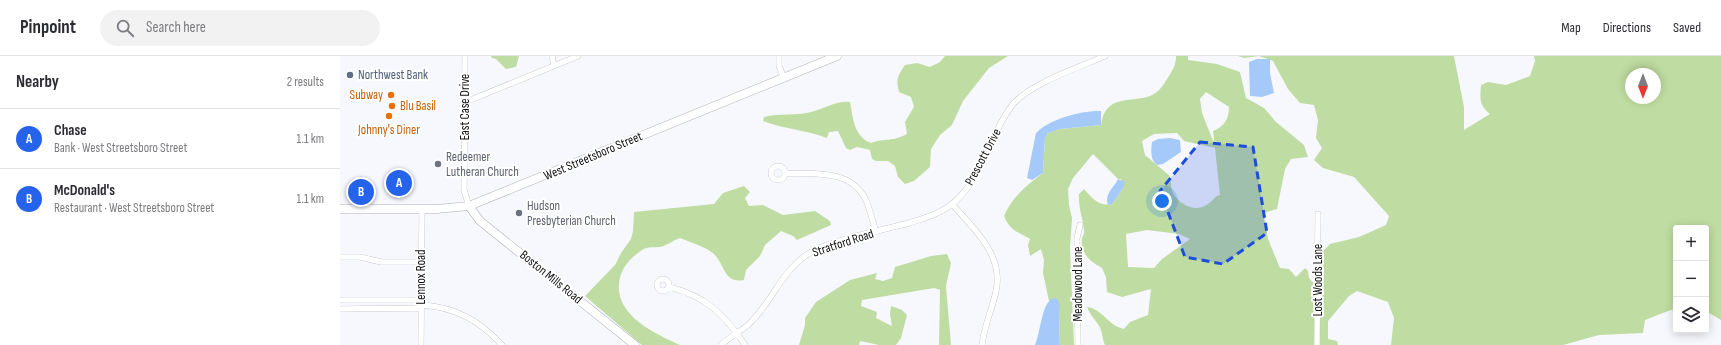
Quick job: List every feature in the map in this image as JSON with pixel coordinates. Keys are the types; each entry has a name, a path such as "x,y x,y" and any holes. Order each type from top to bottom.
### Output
{"main road":[{"name":"West Streetsboro Street","path":"340,209 422,209 469,206 837,56"},
{"name":"Boston Mills Road","path":"469,206 480,221 635,345"}],"street":[{"name":"East Case Drive","path":"465,56 464,190 469,206"},
{"path":"552,56 554,66"},
{"path":"465,100 473,99 578,56"},
{"path":"779,56 779,66 784,78"},
{"name":"Prescott Drive","path":"952,204 971,183 1002,121 1015,103 1024,94 1038,86 1105,56"},
{"path":"785,173 836,176 847,180 858,188 866,200 876,232"},
{"path":"952,204 984,242 995,262 997,276 996,291 984,331 982,345"},
{"name":"Stratford Road","path":"720,345 746,327 760,313 785,274 799,260 823,247 926,218 952,204"},
{"name":"Lennox Road","path":"421,345 422,209"},
{"name":"Lost Woods Lane","path":"1317,345 1318,214"},
{"name":"Meadowood Lane","path":"1078,345 1077,238 1080,225"},
{"path":"340,257 360,257 381,262 421,262"},
{"path":"669,287 686,291 707,302 720,312 745,345"},
{"path":"340,300 421,305 450,309 470,318 488,330 502,345"},
{"path":"340,309 421,305"}],"highlighted area":[{"path":"1200,142 1253,147 1267,233 1223,264 1185,257 1160,191"}],"green space":[{"path":"491,56 519,56 516,67 506,69"},
{"path":"945,56 1008,56 989,68 963,101 952,125 940,135 931,149 930,167 914,181 905,184 898,177 895,166 888,161 876,161 872,159 870,150 857,147 850,150 846,148 838,131 829,132 827,138 763,121 764,117 805,113 816,111 835,103 850,102 855,126 865,140 871,143 902,136 907,134 905,122 914,107 911,97 899,92 897,81 900,72 905,65 917,63 930,67 940,62"},
{"path":"1176,56 1188,56 1188,60 1217,64 1240,72 1246,98 1264,108 1276,122 1304,145 1308,157 1291,159 1285,169 1277,209 1263,213 1268,239 1280,268 1289,269 1296,277 1305,268 1308,271 1309,278 1312,282 1322,281 1324,275 1319,269 1321,253 1330,244 1359,237 1386,225 1389,216 1354,177 1323,168 1314,160 1322,148 1316,138 1318,120 1314,105 1300,103 1288,89 1273,61 1259,56 1454,56 1464,107 1464,130 1490,114 1482,105 1480,94 1481,85 1488,82 1506,85 1530,76 1535,61 1534,56 1721,56 1721,320 1709,313 1709,225 1673,225 1673,309 1645,320 1643,333 1599,335 1563,345 1391,345 1394,318 1388,302 1357,291 1349,296 1328,321 1328,339 1337,341 1338,345 1105,345 1100,328 1087,307 1092,308 1113,324 1124,329 1130,322 1148,315 1151,289 1122,297 1107,292 1106,277 1102,268 1087,257 1083,249 1082,239 1084,232 1079,194 1084,189 1100,203 1107,205 1112,204 1123,188 1121,179 1118,179 1093,154 1073,178 1068,189 1072,218 1070,248 1074,345 1059,345 1060,304 1053,298 1049,301 1043,273 1044,260 1041,249 1030,256 1028,245 1030,239 1012,228 1004,216 1007,209 1016,197 1043,173 1045,138 1048,133 1060,129 1101,125 1103,115 1113,104 1150,96 1158,91 1164,84 1174,66","holes":["1206,92 1229,107 1227,119 1223,125 1213,131 1215,146 1202,113 1200,99","1177,133 1184,141 1215,148 1220,195 1203,207 1189,207 1177,199 1172,191 1170,176 1145,155 1142,141 1154,134","1147,230 1179,234 1190,239 1162,259 1154,268 1128,267 1126,234"]},
{"path":"1238,56 1259,56 1244,58"},
{"path":"744,186 750,192 745,198 749,206 763,205 783,215 815,211 830,221 831,225 797,240 793,236 781,231 765,245 760,256 746,270 744,280 732,279 726,273 718,258 711,251 680,238 660,247 647,248 638,253 626,264 621,273 619,284 620,295 624,305 639,322 649,329 680,345 642,345 585,296 615,265 631,239 634,212 714,204 723,193"},
{"path":"947,254 951,263 946,286 951,345 939,345 940,290 934,288 862,300 861,306 877,312 876,318 892,326 890,314 891,306 902,310 907,315 901,338 896,345 879,345 860,341 859,345 799,345 805,325 805,318 816,302 850,280 877,273 875,279 883,281 892,278 895,267 931,256"}],"water":[{"path":"1257,59 1270,59 1270,73 1274,93 1262,97 1250,96 1249,62"},
{"path":"1101,111 1101,125 1060,129 1048,133 1045,138 1043,173 1032,180 1027,178 1036,133 1049,124 1067,116 1085,112"},
{"path":"1170,138 1180,140 1181,152 1163,164 1157,165 1152,157 1152,142 1158,139"},
{"path":"1118,179 1125,182 1123,188 1112,204 1108,205 1108,194"},
{"path":"1053,298 1057,299 1060,304 1059,345 1035,345 1046,306"}],"place":[{"name":"Northwest Bank","path":"350,75"},
{"name":"Subway","path":"391,95"},
{"name":"Blu Basil","path":"392,106"},
{"name":"Johnny's Diner","path":"389,116"},
{"name":"Redeemer Lutheran Church","path":"438,164"},
{"name":"Chase","path":"399,183"},
{"name":"McDonald's","path":"361,192"},
{"name":"Hudson Presbyterian Church","path":"519,213"}]}
